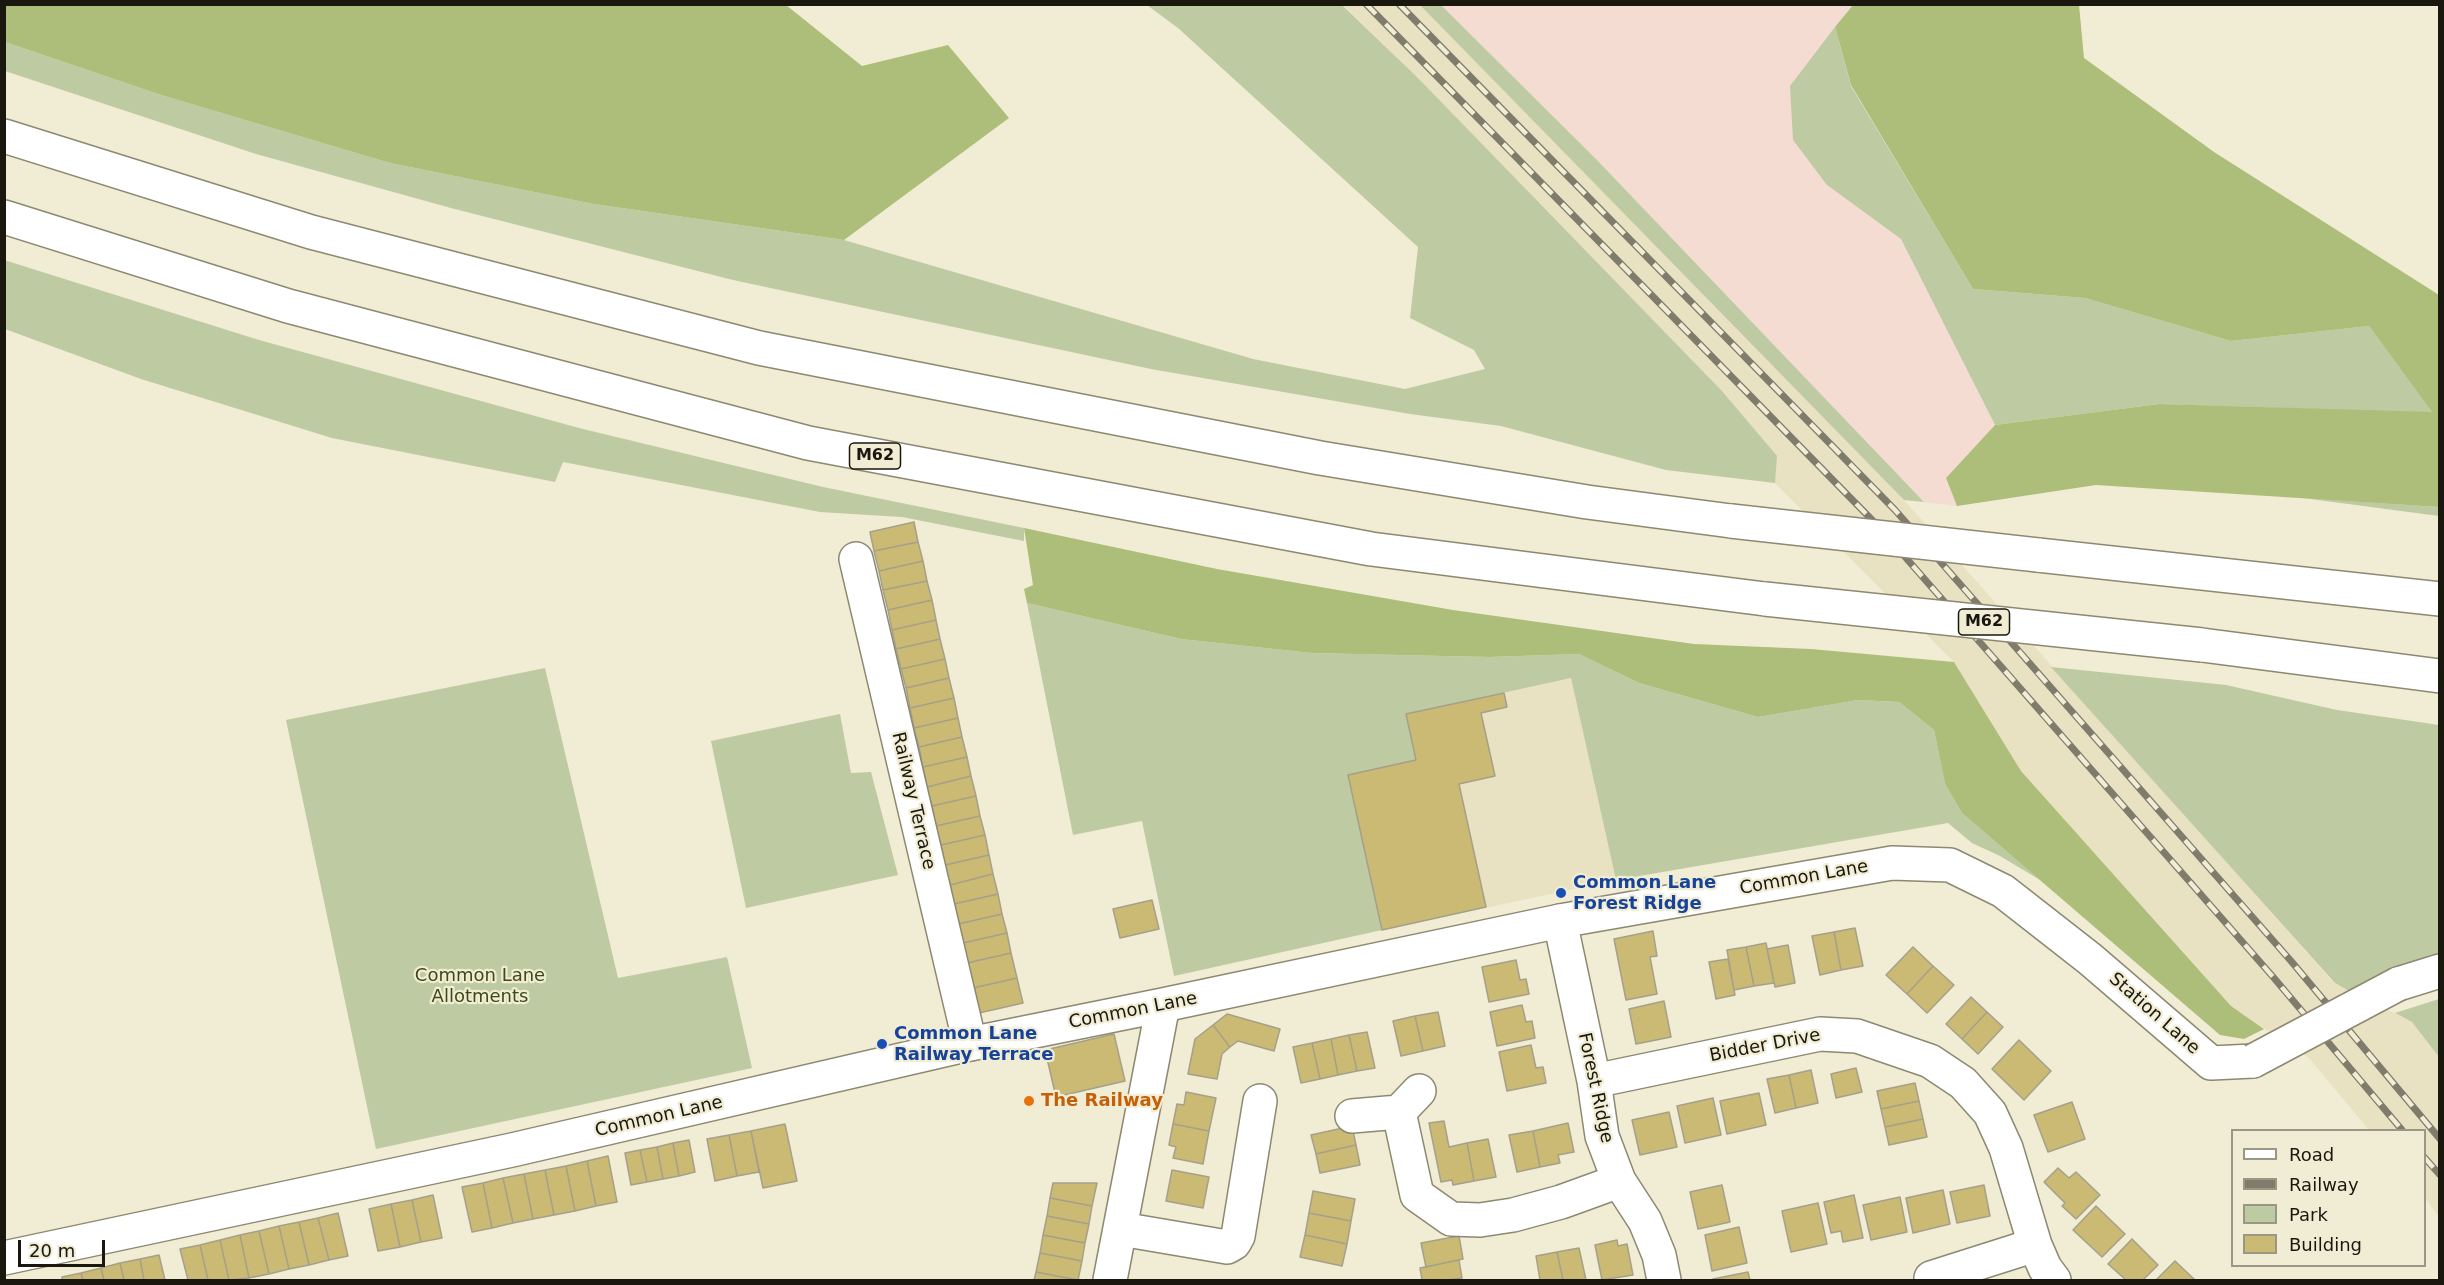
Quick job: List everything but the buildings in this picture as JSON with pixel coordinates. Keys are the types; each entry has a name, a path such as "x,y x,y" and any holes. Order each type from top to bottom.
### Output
{"main road":[{"path":"4,136 311,232 759,348 1341,462 1587,502 1731,521 2439,599"},
{"name":"M62","path":"4,217 288,306 808,443 1371,549 1765,599 2202,645 2439,676"},
{"name":"Railway Terrace","path":"856,559 970,1044"},
{"name":"Common Lane","path":"4,1258 523,1148 970,1044 1560,921 1892,863 1950,865"},
{"name":"Station Lane","path":"1950,865 2004,891 2090,959 2211,1063 2253,1061 2398,984 2439,971"},
{"name":"Forest Ridge","path":"1560,921 1594,1081 1602,1136 1619,1181 1645,1221 1659,1255 1664,1281"},
{"path":"1110,1281 1163,1005"},
{"name":"Bidder Drive","path":"1594,1081 1820,1034 1857,1036 1930,1061 1963,1083 1990,1113 2006,1148 2035,1245 2045,1268 2054,1281"},
{"path":"1121,1229 1227,1247 1234,1243 1238,1236 1260,1101"},
{"path":"1352,1116 1409,1101 1417,1195 1451,1219 1480,1220 1513,1215 1561,1202 1619,1181"},
{"path":"1931,1278 2035,1245"}],"shaded area":[{"path":"1343,5 1420,5 1904,500 2334,983 2412,1022 2439,1057 2439,1217 2426,1199 2426,1129 2368,1129 2309,1058 2231,1006 2021,771 1954,662 1775,483 1776,456 1722,391 1417,77"},
{"path":"1441,5 1853,5 1835,27 1827,185 1901,239 1995,425 1946,478 1957,506 1924,502 1596,159"},
{"path":"1571,678 1616,880 1382,930 1348,775 1406,714"}],"green space":[{"path":"5,4 786,5 862,66 948,45 1009,118 844,240 594,204 390,163 161,95 5,42"},
{"path":"1147,5 1342,5 1417,77 1722,391 1777,456 1775,483 1666,470 1501,426 1410,414 1151,369 733,280 451,208 256,154 5,71 5,42 161,95 390,163 594,204 844,240 1253,359 1405,389 1485,369 1474,350 1410,318 1418,247 1178,28"},
{"path":"1420,5 1441,5 1596,159 1924,502 1904,500"},
{"path":"1853,5 2079,5 2084,58 2214,152 2439,295 2439,507 2096,485 1957,506 1946,478 1995,425 2159,404 2432,412 2369,326 2231,341 2085,298 1973,289 1851,85 1835,27"},
{"path":"1835,27 1851,86 1973,289 2085,298 2231,341 2369,326 2433,413 2159,404 1995,425 1901,239 1827,185 1793,140 1790,86"},
{"path":"4,260 259,340 579,428 823,487 1024,528 1024,541 902,517 820,512 563,462 555,482 332,438 141,379 5,329"},
{"path":"2303,498 2439,507 2439,516"},
{"path":"1024,528 1217,569 1453,610 1694,644 1811,649 1954,662 2021,771 2231,1006 2264,1029 2244,1039 2220,1035 1962,813 1945,784 1934,730 1899,702 1858,700 1758,717 1639,683 1579,654 1489,657 1312,653 1181,639 1027,603 1024,589 1033,585"},
{"path":"1027,603 1181,639 1312,653 1489,657 1579,654 1639,683 1758,717 1858,700 1899,702 1934,730 1945,784 1962,813 2040,880 2000,856 1972,843 1948,823 1616,880 1571,678 1406,714 1416,760 1348,776 1382,930 1174,976 1142,821 1073,835"},
{"path":"2051,667 2226,685 2337,710 2439,725 2439,957 2349,991 2335,983"},
{"name":"Common Lane Allotments","path":"545,668 618,978 727,957 752,1068 376,1149 286,720"},
{"path":"840,714 851,773 871,772 898,875 746,908 711,741"},
{"path":"2440,999 2439,1057 2412,1022 2395,1013"}],"railway":[{"path":"1366,4 1878,526 2274,978 2401,1129"},
{"path":"1399,4 1895,510 2291,961 2440,1139"},
{"path":"2426,1159 2440,1175"}],"place":[{"name":"Common Lane Forest Ridge","path":"1561,893"},
{"name":"Common Lane Railway Terrace","path":"882,1044"},
{"name":"The Railway","path":"1029,1101"}]}
